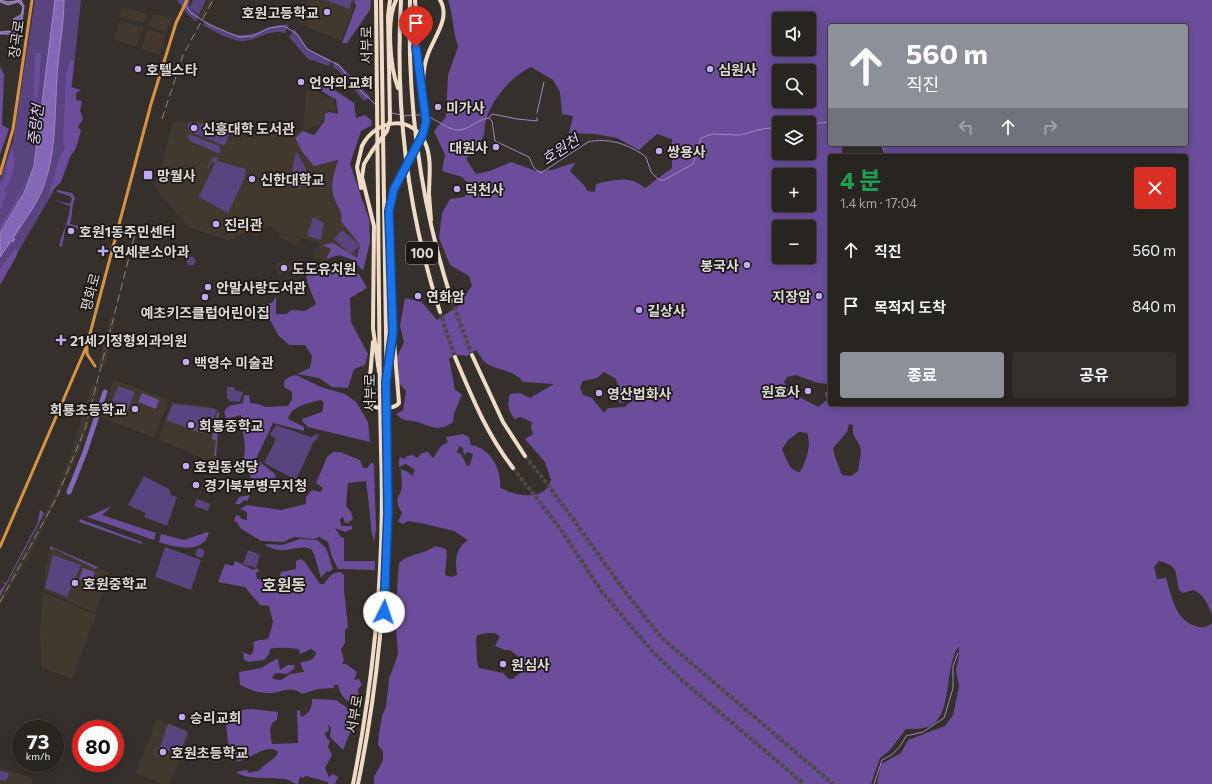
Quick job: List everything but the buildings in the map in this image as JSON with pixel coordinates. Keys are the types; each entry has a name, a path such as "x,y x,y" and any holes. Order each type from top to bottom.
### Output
{"highway":[{"name":"서부로","path":"358,784 377,678 383,625 388,533 383,133 376,0"},
{"name":"서부로","path":"353,784 372,678 378,624 383,513 380,401 378,133 381,0"},
{"path":"390,0 388,16 390,120 387,131 364,164 362,173 363,186 374,226 373,328 368,400 370,405 373,407 394,407 399,403 393,332 389,211 392,194 423,134 426,121 416,47 415,0"},
{"path":"396,0 391,15 391,29 394,78 400,93"},
{"name":"100","path":"401,0 399,51 403,144 410,193 421,249 440,312"},
{"name":"100","path":"410,0 408,50 413,126 423,191 432,230 452,301"},
{"path":"422,83 423,71 429,52 441,25 443,11 440,0"},
{"path":"369,206 357,175 358,159 362,146 371,133 384,125 400,124 415,130 422,138 428,151 432,230"},
{"path":"373,328 377,366 380,378"},
{"path":"386,382 393,332"},
{"path":"472,355 492,400 511,437 525,456"},
{"path":"455,357 478,411 494,442 513,468"}],"main road":[{"name":"장곡로","path":"0,174 13,129 32,0"},
{"name":"평화로","path":"0,547 87,345 149,110 186,0"},
{"path":"87,345 87,354 94,366"}],"shaded area":[{"path":"0,0 8,2 21,0 24,6 21,30 15,34 0,34 0,32 18,30 19,27 13,27 13,19 21,15 23,7 18,2 8,5 0,2"},
{"path":"35,0 81,0 64,161 53,192 0,283 0,180 13,140"},
{"name":"중랑천","path":"55,0 64,0 64,8 58,64 55,127 48,173 40,195 33,208 13,238 15,239 13,242 11,241 0,257 0,233 24,193 34,166"},
{"path":"177,0 190,0 189,6 199,16 196,21 187,14"},
{"path":"193,0 206,0 199,15 190,7"},
{"path":"209,0 214,0 203,18 200,15"},
{"name":"호원고등학교","path":"308,0 356,0 341,41 298,23"},
{"path":"326,0 352,0 349,9"},
{"path":"354,0 371,0 370,10 347,43 342,43 356,6"},
{"path":"448,0 1212,0 1212,614 1205,599 1200,594 1193,590 1183,593 1179,590 1174,568 1159,561 1154,567 1157,579 1166,578 1172,599 1182,618 1195,626 1200,627 1206,627 1212,623 1212,784 877,784 881,764 901,753 908,740 945,726 953,715 959,686 956,670 959,656 959,646 954,655 951,666 942,713 936,722 928,727 920,729 906,729 890,750 880,758 871,784 374,784 374,777 383,760 383,751 378,745 379,733 382,716 386,707 389,679 398,654 395,617 399,563 407,557 426,551 435,546 446,549 447,556 445,575 451,577 457,575 456,564 458,551 468,540 454,531 408,521 403,524 398,522 402,513 397,500 402,485 401,469 408,472 412,476 415,470 406,464 399,467 399,459 401,457 404,459 407,456 413,455 417,458 422,453 428,452 433,458 441,446 448,442 446,437 463,434 469,437 471,445 484,450 493,460 499,473 500,487 504,490 523,495 536,494 546,489 551,480 545,462 525,439 533,434 531,428 532,422 520,417 515,419 508,405 510,394 520,393 530,398 554,384 523,382 516,375 486,363 476,350 467,356 459,355 449,358 455,390 462,394 454,414 453,422 443,427 435,428 417,422 404,420 396,414 403,410 406,391 398,382 399,369 397,357 404,342 400,326 405,298 422,302 437,320 461,304 462,299 472,286 469,276 450,265 439,238 442,213 450,199 464,197 472,187 462,177 442,171 445,155 434,131 446,117 448,75 458,47","holes":["531,67 553,80 560,92 562,114 573,116 569,133 595,134 617,138 639,150 657,134 672,139 672,168 645,188 633,181 616,180 596,184 595,192 587,191 584,185 570,171 576,162 552,170 536,171 511,162 490,171 476,174 466,159 474,151 483,137 485,124 496,98 509,83 523,71","604,372 616,379 618,386 615,391 617,399 620,403 631,401 625,407 608,408 604,413 592,398 583,395 580,387 583,381 597,378","849,424 853,425 853,434 860,446 861,451 858,471 851,476 842,475 833,448 847,432","799,432 807,433 809,448 800,472 791,467 782,449 788,440","459,446 463,448 464,455 467,452 473,454 470,465 467,466 461,454 457,453","494,633 500,636 495,646 505,650 510,650 520,658 523,665 520,673 513,679 509,679 503,673 479,668 477,661 476,638 478,635"]},
{"path":"122,7 148,14 144,23 119,17"},
{"path":"153,14 173,18 166,32 149,26"},
{"path":"120,21 143,27 136,47 114,39"},
{"path":"205,21 236,35 252,34 275,26 289,25 285,33 273,32 246,41 240,41 225,37 203,25"},
{"path":"148,29 166,35 160,55 141,49"},
{"path":"294,29 308,49 331,60 329,66 308,59 289,37"},
{"path":"41,52 39,91 35,104 35,53"},
{"path":"71,60 74,61 71,87 81,90 76,93 76,100 82,101 80,111 83,119 78,127 81,131 76,148 70,157 61,182 49,194 59,159 65,147 63,142 66,73"},
{"path":"334,61 342,67 371,97 364,101 341,73 333,67"},
{"path":"0,66 4,75 2,125 9,129 0,155"},
{"path":"317,82 336,91 354,103 356,118 365,115 371,120 372,125 361,131 350,164 369,219 370,242 363,271 353,260 339,255 326,259 331,249 322,245 333,243 357,258 360,245 341,221 341,212 333,195 332,185 338,160 314,166 303,153 295,138 303,131 314,135 324,122 325,114 328,112 338,114 336,99 313,86"},
{"name":"신한대학교","path":"311,87 328,98 334,99 336,111 327,111 321,124 307,130 298,140 312,163 333,160 342,169 371,222 369,235 356,260 338,253 324,262 312,256 319,243 301,238 297,246 280,237 278,232 272,227 251,230 230,241 188,227 155,188 173,122 204,120 220,123 236,128 247,138 252,133 291,135 303,128 306,90"},
{"path":"188,123 210,124 230,129 226,144 223,145 190,132"},
{"path":"189,134 220,146 220,154 190,141 187,137"},
{"path":"11,149 14,160 13,172 9,183 3,192 7,191 0,210 0,185 7,174 5,172"},
{"path":"296,152 305,167 307,176 305,184 298,189 296,188 297,179 292,170"},
{"path":"213,157 218,158 217,161 246,169 245,177 228,213 199,197 215,163 212,161 208,169 207,168"},
{"path":"31,170 18,201 0,231 0,226 15,202"},
{"path":"57,190 72,193 75,198 70,224 82,227 86,231 85,234 75,227 66,225 62,247 59,246 69,215 70,206 53,200 70,204 72,199 70,196 57,192"},
{"path":"313,217 324,223 321,240 307,236"},
{"path":"342,230 360,245 351,255 334,239"},
{"path":"16,247 17,255 0,285 0,269"},
{"path":"191,256 196,261 191,266 186,261"},
{"name":"도도유치원","path":"283,261 292,266 293,271 278,275 275,264"},
{"path":"306,261 338,271 359,274 367,288 350,298 351,322 368,354 365,365 354,369 348,388 332,387 319,378 297,374 310,368 312,356 305,345 289,345 278,335 262,305 272,303 276,297 276,314 286,314 292,310 305,311 316,304 307,278"},
{"path":"110,317 116,318 105,367 98,365"},
{"path":"296,375 321,387 345,394 356,402 368,422 370,442 308,427 302,419 322,412 324,403 321,400 302,405 290,414 288,419 304,427 304,431 273,423 256,459 275,474 278,495 271,487 264,491 259,483 251,480 248,465 242,462 245,445 241,415 226,419 224,411 229,406 243,403 244,395 249,395 250,403 266,407 288,406 292,399 292,392 284,387 284,381 289,377"},
{"name":"회룡초등학교","path":"114,380 169,400 154,438 101,417"},
{"path":"92,384 100,387 79,453 33,549 0,606 0,596 55,494 71,454"},
{"path":"118,386 135,392 127,412 110,406"},
{"path":"227,387 234,387 236,391 243,392 240,402 229,401 227,398"},
{"path":"142,393 159,400 156,409 138,402"},
{"name":"회룡중학교","path":"172,402 211,406 220,412 217,460 213,463 158,439"},
{"path":"173,404 210,408 208,414 211,408 217,410 213,419 207,416 201,433 166,420"},
{"path":"219,412 216,456 214,456 216,440 212,439 217,413"},
{"path":"276,425 311,437 316,434 319,435 316,441 314,441 296,480 264,463 276,439 270,435"},
{"path":"333,452 340,452 360,460 363,468 367,468 371,463 374,465 376,529 374,543 371,530 366,481 348,483 346,506 351,512 353,519 348,523 345,523 343,517 340,519 341,526 352,526 352,529 345,532 335,528 341,537 344,538 344,561 375,561 375,570 338,569 332,557 328,542 319,537 314,539 294,537 283,542 261,541 240,528 237,522 234,521 236,515 240,516 241,519 247,520 247,512 240,509 247,505 281,510 306,504 306,497 312,490 320,492 323,488 316,483 327,457"},
{"path":"144,476 169,489 171,495 177,497 167,526 144,517 146,513 128,505"},
{"path":"250,495 247,501 244,500 240,504 235,504 239,497"},
{"path":"197,499 210,504 208,511 194,506"},
{"path":"112,506 102,515 156,533 154,540 87,517"},
{"path":"40,510 44,513 0,596 0,591 5,584 1,581 6,583 38,522"},
{"path":"80,519 142,542 142,544 79,522"},
{"path":"207,532 209,533 206,540 194,547 187,548 172,546 159,542 161,534 184,540"},
{"path":"300,539 317,540 326,548 333,569 329,572 327,571 321,578 314,554 311,549 299,548 278,550 264,544 282,545"},
{"name":"호원중학교","path":"50,546 109,573 95,613 44,590 45,571"},
{"path":"50,546 98,567 96,569 53,548 53,550 50,549"},
{"path":"165,547 201,560 191,590 155,577"},
{"path":"200,548 205,553 200,558 195,553"},
{"path":"248,550 260,555 256,568 243,564"},
{"path":"53,555 81,565 67,597 45,588"},
{"path":"301,559 305,562 320,584 324,584 331,575 335,573 341,572 344,575 348,627 345,630 345,643 341,649 344,660 342,664 346,664 357,672 354,680 359,679 362,685 358,689 359,705 351,703 342,696 338,685 334,685 334,688 318,689 302,694 293,690 263,693 240,685 239,672 261,668 276,659 278,659 280,670 288,665 294,665 295,668 287,674 276,673 272,677 273,679 281,680 290,674 304,672 300,662 310,660 314,657 316,652 311,649 300,654 299,649 274,648 270,649 269,654 264,660 249,662 244,660 243,652 250,655 252,654 254,647 253,643 269,637 273,622 269,606 260,605 245,587 218,582 225,564 233,566 235,561 253,570 257,568 259,571 256,573 257,579 275,581 279,579 281,572 296,569 296,561"},
{"path":"83,568 95,572 91,584 79,579"},
{"path":"43,592 96,615 72,679 41,667 40,626"},
{"path":"312,699 336,700 352,711 354,723 343,750 330,737 331,728 328,724 329,730 325,733 327,739 330,740 328,747 332,755 325,768 329,777 333,774 338,777 335,784 328,784 328,782 306,776 303,778 300,777 298,784 296,784 286,779 252,777 240,775 236,772 247,770 249,773 260,770 277,755 278,752 268,749 263,750 237,761 233,753 232,761 230,761 226,724 227,718 232,711 251,709 278,712 277,720 271,727 272,744 298,743 297,710 300,711 301,717 307,714 312,705"},
{"name":"호원초등학교","path":"157,719 187,730 189,735 170,784 162,784 136,773"},
{"path":"168,724 186,731 187,734 181,751 177,749 176,754 160,747"},
{"path":"0,768 33,778 31,784 0,784"},
{"path":"0,771 9,773 6,781 0,780"}],"waterway":[{"name":"호원천","path":"186,6 191,13 210,25 239,37 253,36 269,28 284,26 297,34 307,49 340,66 353,84 375,104"},
{"path":"537,113 544,82"},
{"name":"호원천","path":"392,113 401,115"},
{"path":"489,118 492,114 537,121 537,118"},
{"name":"호원천","path":"404,116 413,115"},
{"name":"호원천","path":"416,115 423,115"},
{"name":"호원천","path":"426,116 449,128 457,130 465,129 480,120 489,118 492,121 495,141 529,157 534,168 541,173 588,142 611,141 619,143 646,157 651,172 659,180 664,180 693,164 701,138 712,134 740,135 772,128"},
{"path":"816,123 828,122"},
{"path":"882,146 885,154"},
{"path":"69,492 85,452 105,392"},
{"path":"874,784 882,760 896,751 906,736 923,732 944,718 953,688 953,666 958,653"}],"tunnel":[{"path":"452,301 472,355"},
{"path":"440,312 455,357"},
{"path":"525,456 543,478 627,594 663,639 833,784"},
{"path":"513,468 559,527 602,592 653,652 683,681 804,784"}],"railway":[{"path":"162,119 183,55 213,0"},
{"path":"0,602 57,497 85,429 135,234"}],"place":[{"name":"호원고등학교","path":"327,12"},
{"name":"호텔스타","path":"138,69"},
{"name":"심원사","path":"710,69"},
{"name":"언약의교회","path":"301,82"},
{"name":"미가사","path":"438,107"},
{"name":"신흥대학 도서관","path":"194,128"},
{"name":"대원사","path":"496,147"},
{"name":"쌍용사","path":"659,151"},
{"name":"망월사","path":"148,175"},
{"name":"신한대학교","path":"252,179"},
{"name":"덕천사","path":"457,189"},
{"name":"진리관","path":"216,224"},
{"name":"호원1동주민센터","path":"71,231"},
{"name":"연세본소아과","path":"103,251"},
{"name":"봉국사","path":"747,265"},
{"name":"도도유치원","path":"284,268"},
{"name":"안말사랑도서관","path":"208,287"},
{"name":"연화암","path":"418,296"},
{"name":"지장암","path":"819,296"},
{"name":"예초키즈클럽어린이집","path":"205,297"},
{"name":"길상사","path":"639,310"},
{"name":"21세기정형외과의원","path":"61,340"},
{"name":"백영수 미술관","path":"186,362"},
{"name":"원효사","path":"808,391"},
{"name":"영산법화사","path":"599,393"},
{"name":"회룡초등학교","path":"135,409"},
{"name":"회룡중학교","path":"191,425"},
{"name":"호원동성당","path":"186,466"},
{"name":"경기북부병무지청","path":"196,485"},
{"name":"호원중학교","path":"75,583"},
{"name":"원심사","path":"503,664"},
{"name":"승리교회","path":"182,717"},
{"name":"호원초등학교","path":"163,752"}],"district":[{"name":"호원동","path":"284,584"}],"route":[{"path":"384,612 388,513 386,382 393,332 392,288 389,257 389,211 390,201 394,189 423,134 426,121 426,109 416,47"}]}
